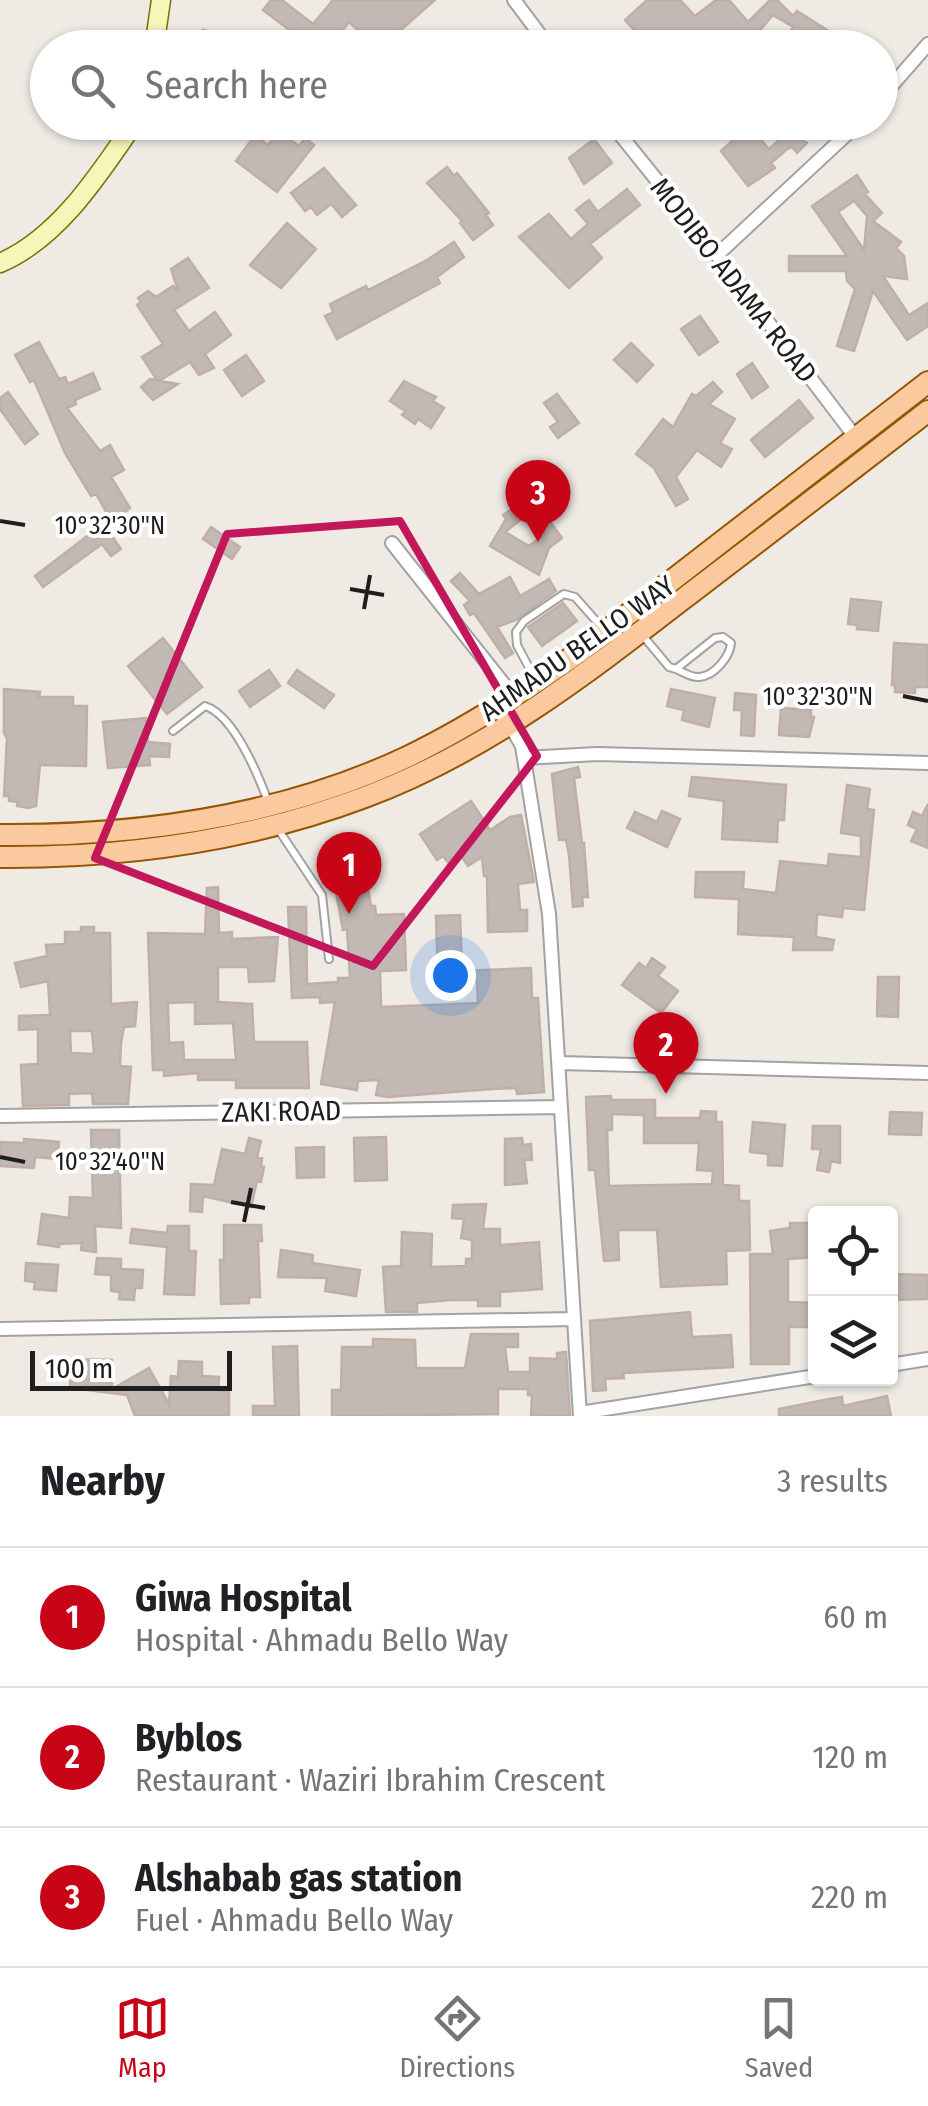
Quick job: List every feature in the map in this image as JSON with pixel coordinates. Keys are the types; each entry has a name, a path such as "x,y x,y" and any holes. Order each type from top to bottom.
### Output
{"main road":[{"path":"157,30 161,0"},
{"path":"0,264 14,258 79,204 123,140"},
{"name":"AHMADU BELLO WAY","path":"0,857 164,849 272,815 406,757 537,682 928,382"},
{"name":"AHMADU BELLO WAY","path":"0,836 137,831 272,815 366,797 421,773 510,724 640,632 928,411"}],"street":[{"path":"514,0 536,30"},
{"path":"898,78 928,44"},
{"name":"MODIBO ADAMA ROAD","path":"624,140 856,438"},
{"path":"717,255 841,140"},
{"path":"392,544 514,697"},
{"path":"510,724 522,746 549,914 580,1414 808,1377"},
{"path":"524,758 597,754 928,763"},
{"path":"560,1064 928,1074"},
{"name":"ZAKI ROAD","path":"0,1116 562,1107"},
{"path":"0,1328 573,1319"},
{"path":"898,1364 928,1358"}],"lane":[{"path":"537,682 518,645 516,632 524,621 564,594 575,598 606,632"},
{"path":"640,632 669,667 697,678 727,658 731,643 723,637 714,638 676,669"},
{"path":"174,731 206,706 220,714 255,766 272,815 322,895 329,959"}],"highlighted area":[{"path":"400,521 537,756 373,966 95,858 227,534"}],"building":[{"path":"271,0 282,0 313,24 333,0 435,0 401,30 358,30 349,22 343,30 289,30 263,10"},
{"path":"647,0 680,0 695,16 716,0 729,0 748,22 770,0 777,0 793,16 797,11 827,30 791,30 793,27 773,15 760,30 634,30 625,20"},
{"path":"251,140 268,145 272,140 291,140 299,146 308,140 314,145 277,192 236,161"},
{"path":"595,140 612,163 584,184 569,158"},
{"path":"733,140 761,140 769,149 779,140 807,143 797,153 792,147 786,150 771,163 775,168 748,186 721,151"},
{"path":"447,167 454,176 457,173 489,213 486,215 493,225 473,240 462,221 427,183"},
{"path":"324,168 356,205 342,217 331,204 317,215 311,207 305,211 291,193"},
{"path":"857,175 868,192 865,194 882,213 873,221 901,242 896,248 904,256 907,279 883,276 909,315 928,303 928,326 907,340 873,291 854,351 837,346 855,289 847,281 846,271 789,271 789,256 847,256 812,206","holes":["854,201 867,216 864,250 838,212"]},
{"path":"627,189 640,205 590,244 602,258 569,288 519,237 549,214 571,239 588,224 576,210 589,200 598,212"},
{"path":"287,223 316,249 281,288 250,265"},
{"path":"454,242 464,257 437,277 440,283 337,339 325,316 333,312 330,304 366,286 368,290"},
{"path":"188,258 209,288 174,310 189,331 215,312 231,335 205,354 214,368 199,375 190,362 159,381 178,384 153,400 141,387 150,379 157,380 142,357 163,344 137,305 141,302 138,298 148,291 156,297 173,286 179,293 171,269"},
{"path":"700,316 718,342 699,355 681,329"},
{"path":"39,342 59,379 65,377 68,384 93,373 100,389 67,408 100,451 110,445 124,470 111,477 130,508 112,522 65,453 34,380 30,382 15,355"},
{"path":"631,343 653,365 637,382 614,360"},
{"path":"246,355 264,381 242,396 224,370"},
{"path":"752,363 768,387 752,398 737,374"},
{"path":"404,381 436,397 433,401 444,408 431,428 418,419 415,424 390,401"},
{"path":"713,382 722,392 709,404 735,419 720,443 732,449 721,467 697,450 676,477 688,499 676,506 654,468 636,454 663,419 673,427 692,394 696,396"},
{"path":"8,392 38,434 25,444 0,409 0,398"},
{"path":"557,394 579,423 558,438 550,427 558,422 544,403"},
{"path":"799,400 813,418 765,457 751,440"},
{"path":"515,507 523,518 505,532 529,546 545,534 531,515 540,508 562,538 549,548 539,575 490,546 506,519 503,515"},
{"path":"103,524 121,549 111,556 102,544 43,587 35,576"},
{"path":"211,527 240,547 232,559 203,539"},
{"path":"460,573 479,594 510,577 520,596 549,579 556,591 516,620 497,627 513,653 505,658 474,613 470,615 464,605 470,601 451,581"},
{"path":"851,599 881,602 878,631 848,624"},
{"path":"563,603 577,621 542,646 528,627"},
{"path":"163,638 202,687 167,714 128,666"},
{"path":"894,643 928,645 928,687 915,687 915,693 895,692"},
{"path":"269,670 280,686 250,707 239,691"},
{"path":"297,670 334,695 324,708 288,683"},
{"path":"4,689 40,692 39,697 73,697 73,706 87,706 86,766 40,765 36,806 29,808 17,806 18,802 4,796"},
{"path":"671,689 715,698 709,727 682,720 684,710 667,706"},
{"path":"735,693 756,695 754,736 741,735 742,710 734,710"},
{"path":"781,708 811,710 814,717 809,737 779,735"},
{"path":"146,718 148,742 170,744 169,757 149,756 150,765 108,768 103,722"},
{"path":"578,767 580,777 574,778 588,897 582,897 583,906 573,907 569,855 566,840 559,840 552,774"},
{"path":"692,777 786,785 784,820 778,820 777,842 722,839 724,801 689,796"},
{"path":"847,785 870,789 867,809 874,810 864,910 843,908 842,917 817,914 816,937 834,940 832,950 793,950 794,937 738,934 739,899 695,897 696,872 744,872 743,889 776,893 780,861 828,866 829,854 861,857 861,836 841,833"},
{"path":"471,801 490,830 521,815 534,882 518,884 520,910 527,910 527,931 488,932 487,876 482,857 468,866 460,854 449,864 443,856 437,860 420,834"},
{"path":"928,804 928,848 911,841 917,829 908,825 913,812 922,816"},
{"path":"662,811 680,819 667,847 627,828 635,812 657,822"},
{"path":"366,877 376,915 404,914 406,970 380,971 381,1007 478,1003 477,982 438,982 436,916 460,915 462,971 531,968 532,998 538,998 544,1092 517,1094 516,1088 388,1097 376,1095 379,1080 358,1081 357,1090 321,1084 335,1002 320,1003 320,997 292,998 288,907 306,907 307,984 350,978 347,929 343,930 334,882"},
{"path":"218,887 219,933 232,932 232,939 278,937 274,981 249,982 248,967 218,967 218,1002 252,1004 254,1042 307,1042 309,1088 236,1088 236,1080 198,1080 198,1073 164,1076 164,1070 153,1070 148,933 205,934 207,888","holes":["195,1002 195,1024 233,1023 236,1060 184,1060 183,1042 169,1043 168,1003"]},
{"path":"81,927 94,927 94,933 110,933 111,1004 137,1002 135,1026 124,1027 121,1043 120,1066 131,1067 128,1104 93,1104 92,1093 69,1094 69,1105 23,1106 21,1065 38,1064 38,1029 19,1030 19,1016 50,1015 48,981 21,987 15,963 47,956 46,945 65,944 65,932 81,932","holes":["70,1031 92,1031 94,1054 71,1053"]},
{"path":"652,958 665,967 658,976 678,991 661,1013 622,985 639,963 646,968"},
{"path":"878,977 899,977 898,1017 877,1016"},
{"path":"586,1097 655,1100 655,1118 700,1118 701,1111 716,1112 716,1122 722,1122 723,1185 739,1186 739,1201 749,1201 750,1250 726,1251 727,1284 661,1287 657,1230 618,1230 619,1260 604,1261 595,1170 589,1170","holes":["612,1114 644,1115 644,1143 699,1143 697,1170 713,1171 712,1184 609,1186 607,1130 612,1130"]},
{"path":"890,1112 922,1113 921,1135 889,1134"},
{"path":"753,1122 785,1125 782,1166 768,1165 768,1154 750,1152"},
{"path":"813,1126 840,1126 840,1163 831,1161 829,1172 817,1170 821,1149 812,1149"},
{"path":"91,1130 119,1130 121,1228 95,1226 96,1252 81,1250 82,1243 59,1247 38,1244 42,1214 69,1218 70,1197 93,1198"},
{"path":"386,1137 387,1180 355,1181 354,1138"},
{"path":"249,1138 261,1141 257,1157 262,1158 264,1167 251,1207 203,1196 202,1212 190,1211 191,1184 214,1185 222,1149 245,1154"},
{"path":"522,1138 523,1145 531,1144 532,1160 524,1160 527,1183 505,1185 505,1139"},
{"path":"24,1139 59,1142 57,1159 35,1157 34,1168 0,1166 0,1142 24,1143"},
{"path":"324,1147 324,1177 297,1178 296,1148"},
{"path":"486,1204 483,1229 500,1229 500,1245 539,1242 542,1289 500,1292 500,1306 478,1306 478,1300 451,1300 417,1303 417,1312 386,1312 383,1267 401,1266 402,1232 432,1234 431,1267 466,1266 466,1259 472,1259 472,1240 461,1238 464,1219 452,1218 453,1205"},
{"path":"790,1223 808,1223 808,1258 788,1259 788,1302 808,1303 808,1327 789,1327 789,1364 751,1364 750,1254 773,1254 770,1231 790,1228"},
{"path":"224,1225 261,1225 260,1297 249,1297 249,1303 221,1304"},
{"path":"168,1226 189,1226 189,1251 196,1251 194,1295 164,1294 167,1247 130,1243 132,1229 167,1233"},
{"path":"281,1250 313,1255 312,1263 360,1270 356,1296 325,1291 327,1278 278,1277"},
{"path":"97,1258 121,1259 121,1269 143,1270 142,1288 135,1288 134,1300 119,1299 120,1292 111,1291 111,1275 95,1274"},
{"path":"26,1263 58,1265 56,1291 34,1289 35,1282 25,1281"},
{"path":"898,1274 928,1275 928,1299 898,1300"},
{"path":"690,1312 692,1337 731,1335 733,1367 623,1373 624,1378 605,1379 606,1390 593,1391 590,1321"},
{"path":"471,1334 518,1334 518,1347 505,1347 508,1372 530,1372 530,1358 557,1359 557,1353 566,1352 570,1416 531,1415 532,1395 528,1395 528,1389 498,1389 498,1414 332,1416 332,1390 341,1390 342,1347 373,1347 373,1339 415,1340 416,1368 465,1368"},
{"path":"297,1346 299,1416 253,1416 253,1406 275,1406 273,1347"},
{"path":"70,1359 112,1360 112,1389 149,1368 169,1404 171,1376 178,1377 179,1361 202,1362 202,1376 219,1377 218,1390 229,1391 229,1416 135,1416 127,1395 70,1388"},
{"path":"887,1396 891,1416 779,1416 779,1409 829,1399 842,1397 843,1406"}],"place":[{"name":"Alshabab gas station","path":"538,542"},
{"name":"Giwa Hospital","path":"349,914"},
{"name":"Byblos","path":"666,1094"}]}
